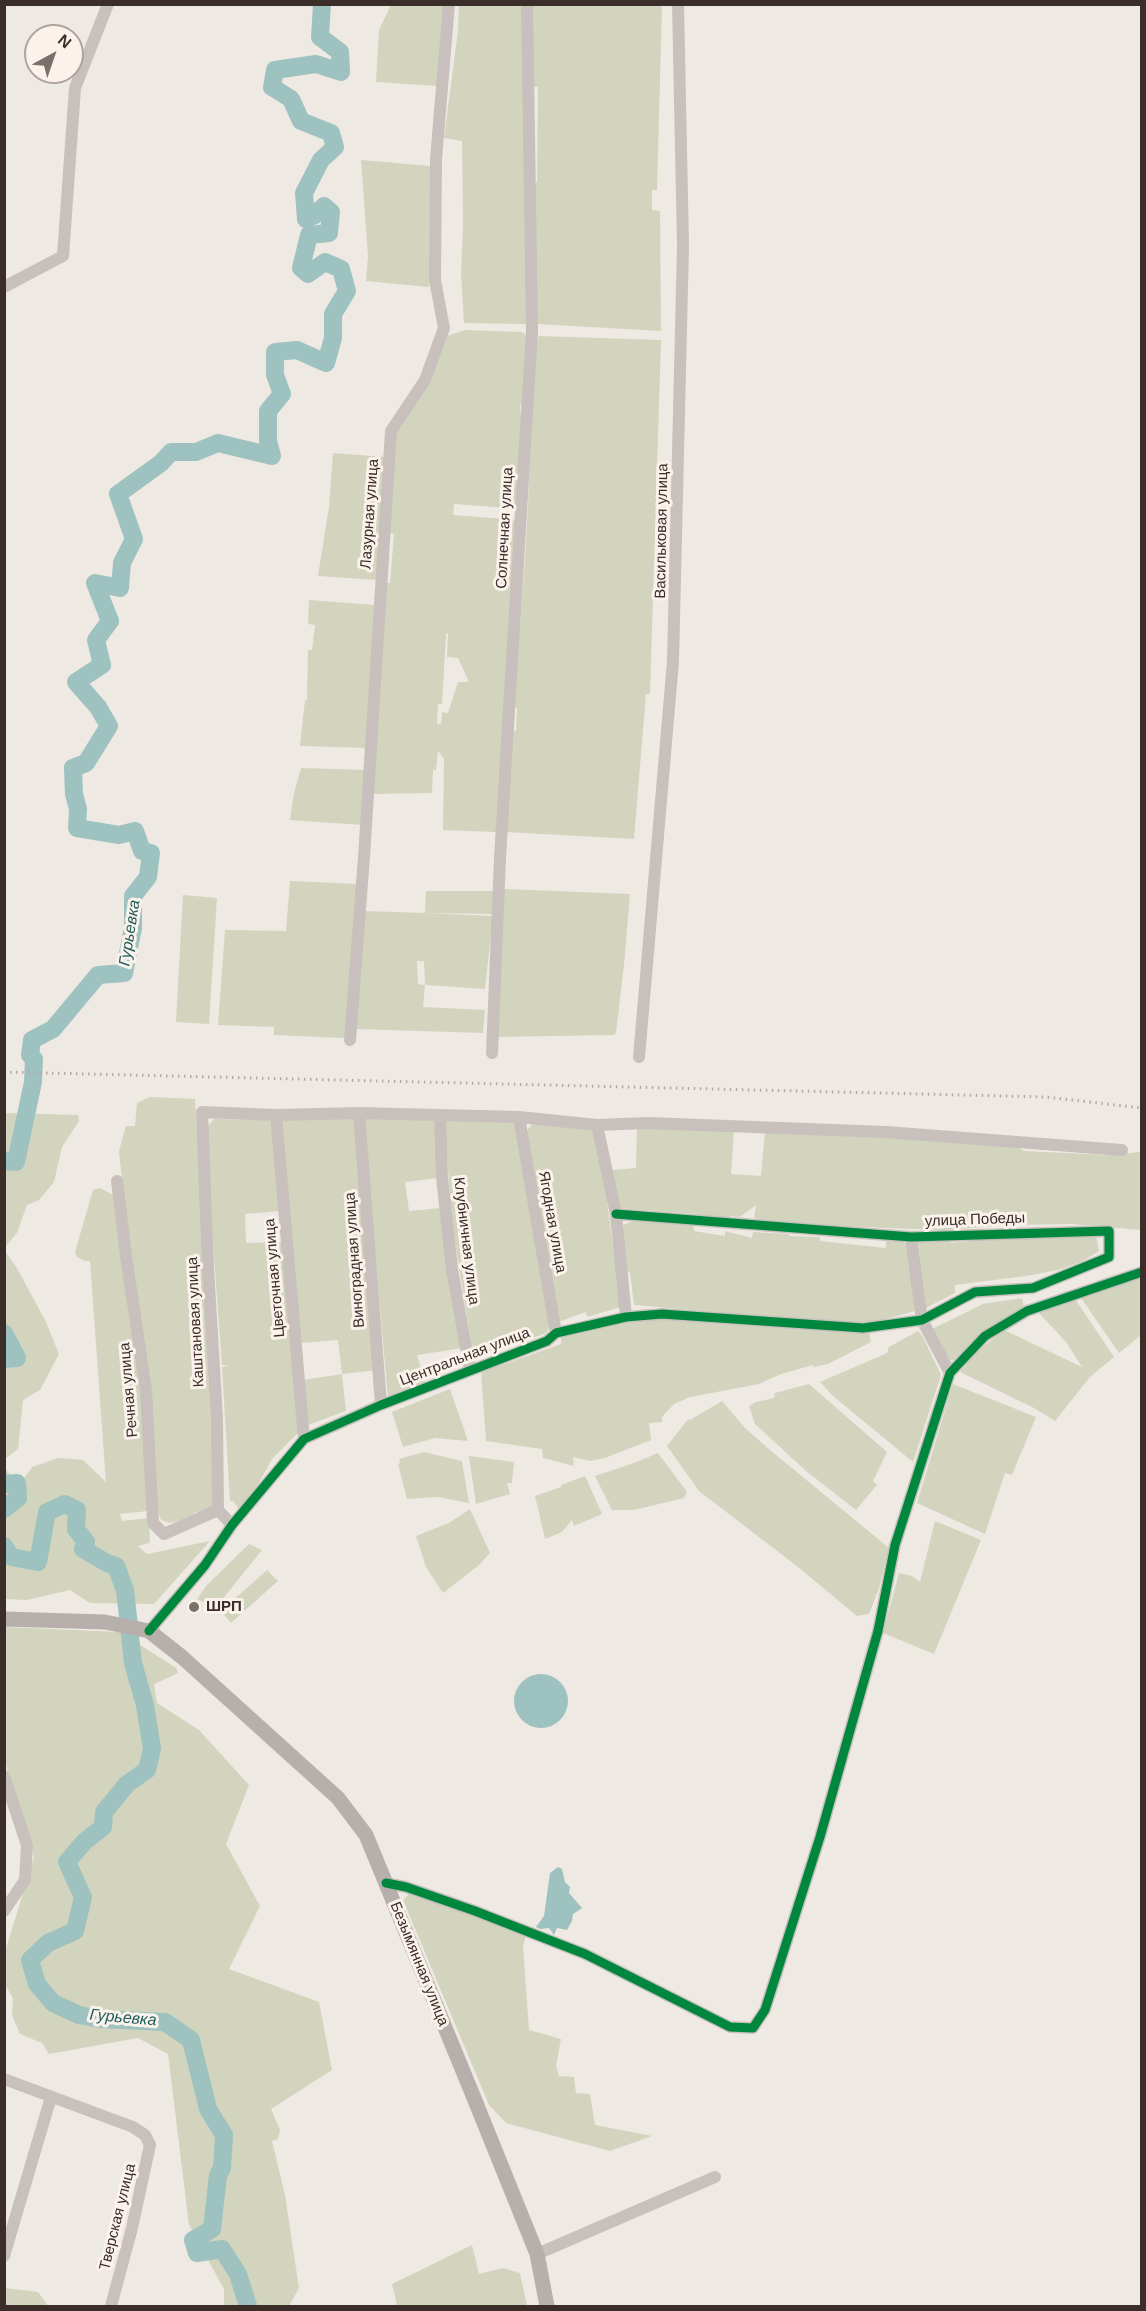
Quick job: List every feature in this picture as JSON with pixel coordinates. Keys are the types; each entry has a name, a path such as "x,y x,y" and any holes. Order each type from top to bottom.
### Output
{"main road":[{"path":"4,1619 105,1623 149,1631"},
{"name":"Безымянная улица","path":"149,1631 182,1657 338,1798 366,1835 537,2254 547,2307"}],"street":[{"path":"4,287 63,256 75,88 108,4"},
{"name":"Лазурная улица","path":"350,1040 391,431 425,380 444,328 435,280 436,159 449,4"},
{"name":"Солнечная улица","path":"492,1053 500,858 532,331 527,4"},
{"name":"Васильковая улица","path":"639,1057 673,662 683,246 678,4"},
{"name":"Каштановая улица","path":"218,1510 217,1418 202,1112 276,1115"},
{"path":"276,1115 359,1113 519,1117 597,1125 648,1123 886,1132 1122,1150"},
{"name":"Виноградная улица","path":"359,1113 381,1405"},
{"name":"Цветочная улица","path":"276,1115 304,1439"},
{"name":"Клубничная улица","path":"440,1116 442,1177 452,1269 470,1370"},
{"name":"Ягодная улица","path":"519,1117 556,1333"},
{"path":"597,1125 616,1214 626,1317"},
{"name":"Речная улица","path":"117,1181 146,1390 153,1523 164,1534 218,1510"},
{"name":"улица Победы","path":"616,1214 911,1237 1109,1231 1109,1257 1034,1288 975,1292 922,1320"},
{"path":"911,1237 922,1320 950,1373"},
{"path":"386,1883 406,1887 465,1907 585,1954 730,2027 753,2028 765,2010 820,1837 878,1631 895,1545 950,1373 985,1336 1027,1311 1142,1272"},
{"name":"Центральная улица","path":"149,1631 205,1565 232,1525 304,1439 381,1405 547,1341 556,1333 626,1317 662,1314 863,1328 922,1320"},
{"path":"218,1510 232,1525"},
{"path":"4,1776 27,1845 25,1880 4,1911"},
{"path":"4,2079 51,2097 4,2256"},
{"name":"Тверская улица","path":"51,2097 133,2127 145,2135 150,2145 132,2228 111,2307"},
{"path":"537,2254 715,2177"}],"green space":[{"path":"391,5 444,5 437,86 376,82 379,30"},
{"path":"459,5 524,5 527,324 464,323 461,274 462,141 444,138 458,30"},
{"path":"531,5 662,5 657,190 652,190 652,210 660,211 661,331 537,324 535,182 537,182 538,87 532,87"},
{"path":"361,160 431,166 429,287 366,281 368,256"},
{"path":"465,330 522,332 527,336 525,404 520,405 522,427 519,509 454,504 453,515 519,520 497,832 443,830 444,759 438,751 436,770 433,770 432,793 373,794 387,583 390,583 394,534 390,533 394,433 430,383 447,336","holes":["448,633 447,657 458,658 469,682 458,682 448,713 442,712 441,724 437,724 438,704 442,704 446,634"]},
{"path":"539,336 661,340 650,694 646,694 634,839 505,832 513,731 516,731 517,708 514,707 526,543 536,343"},
{"path":"333,453 385,457 377,580 318,576 329,507"},
{"path":"309,600 375,605 368,748 300,746 305,700 307,700 308,650 312,650 315,625 308,624"},
{"path":"301,768 366,770 363,825 290,820"},
{"path":"290,881 359,884 347,1036 342,1038 274,1035 274,1027 218,1025 225,930 286,931"},
{"path":"504,889 630,894 624,965 614,1035 491,1037"},
{"path":"426,891 493,891 493,914 425,913"},
{"path":"183,895 217,898 209,1024 176,1022"},
{"path":"365,911 493,916 485,989 425,985 423,1007 485,1010 483,1033 356,1029","holes":["417,961 424,961 425,985 418,984"]},
{"path":"150,1097 195,1099 220,1507 194,1513 194,1517 170,1523 161,1520 158,1512 119,1151 126,1126 135,1126 137,1103"},
{"path":"5,1113 78,1115 79,1121 62,1147 54,1182 39,1200 27,1205 17,1233 5,1247"},
{"path":"352,1116 355,1120 378,1370 342,1374 338,1340 300,1343 280,1122 283,1118"},
{"path":"366,1117 435,1119 438,1178 405,1182 409,1211 442,1208 463,1348 417,1355 426,1385 388,1398 363,1121"},
{"path":"214,1119 269,1120 272,1124 280,1211 245,1214 246,1243 283,1242 298,1433 272,1459 255,1490 239,1509 233,1501 230,1501 222,1367 229,1366 222,1365 213,1244 207,1127"},
{"path":"444,1121 515,1121 550,1326 546,1333 474,1360 453,1230"},
{"path":"533,1123 558,1124 598,1132 621,1307 587,1317 586,1312 558,1322 525,1133"},
{"path":"637,1127 734,1128 731,1174 761,1176 765,1131 1013,1144 1024,1151 1108,1155 1141,1152 1141,1230 1071,1224 1010,1225 945,1230 760,1222 760,1219 754,1218 756,1205 740,1217 730,1216 729,1222 697,1217 698,1214 618,1208 612,1170 636,1168"},
{"path":"100,1188 115,1196 139,1352 148,1511 120,1514 122,1521 149,1518 150,1543 138,1546 147,1554 210,1541 154,1604 90,1603 70,1590 27,1600 5,1599 4,1466 18,1487 32,1467 58,1458 83,1460 106,1482 90,1261 77,1257 75,1252 93,1190"},
{"path":"642,1217 693,1224 694,1231 725,1236 725,1231 752,1238 753,1232 789,1234 789,1236 820,1237 820,1241 886,1248 886,1241 903,1242 908,1246 915,1311 863,1325 634,1305 630,1272 627,1272 622,1228 623,1225"},
{"path":"1096,1235 1099,1251 1083,1261 1058,1270 1026,1276 955,1285 955,1293 926,1308 918,1242 950,1240 951,1243 1022,1236"},
{"path":"4,1250 17,1268 46,1322 59,1354 40,1390 23,1400 18,1449 5,1459"},
{"path":"1141,1277 1141,1335 1119,1353 1081,1298"},
{"path":"1022,1298 1024,1309 958,1361 950,1360 932,1329 983,1304"},
{"path":"1075,1299 1114,1357 1090,1377 1055,1421 1034,1408 960,1372 978,1351 1004,1330 1082,1367 1066,1342 1038,1312"},
{"path":"653,1319 808,1330 869,1331 871,1342 828,1364 813,1367 813,1365 781,1374 759,1384 690,1397 674,1404 662,1417 662,1422 649,1423 651,1440 605,1458 590,1461 573,1457 574,1466 543,1458 542,1449 486,1441 481,1371 561,1344 561,1338 577,1330"},
{"path":"918,1331 941,1375 913,1462 833,1396 820,1382 887,1353 889,1347"},
{"path":"342,1374 346,1411 308,1425 303,1380"},
{"path":"809,1384 887,1452 873,1481 877,1485 856,1510 806,1471 755,1424 749,1406 774,1398 775,1393"},
{"path":"953,1384 1036,1417 1012,1475 1005,1473 985,1534 917,1503"},
{"path":"450,1389 468,1441 435,1438 403,1447 392,1412"},
{"path":"722,1401 745,1428 889,1548 879,1588 869,1614 857,1616 798,1567 699,1491 667,1446 688,1419 690,1420"},
{"path":"424,1452 462,1461 469,1503 438,1497 407,1499 398,1464 399,1459"},
{"path":"658,1453 687,1492 684,1498 634,1510 612,1510 595,1476"},
{"path":"469,1456 514,1462 512,1483 507,1483 510,1494 476,1504"},
{"path":"585,1476 602,1514 574,1526 572,1520 562,1532 545,1539 535,1496"},
{"path":"470,1509 490,1553 479,1565 443,1593 426,1567 416,1536 449,1523"},
{"path":"935,1521 981,1540 934,1654 883,1633 899,1573 912,1576 920,1582"},
{"path":"249,1544 262,1550 225,1596 213,1607 197,1599 206,1586"},
{"path":"267,1570 278,1581 231,1623 221,1611"},
{"path":"5,1627 120,1632 176,1668 178,1673 154,1684 157,1703 199,1730 249,1785 226,1844 260,1906 229,1969 319,2002 332,2070 271,2109 280,2130 278,2139 272,2141 285,2195 299,2288 289,2306 224,2306 224,2289 189,2225 168,2054 138,2038 49,2054 42,2043 20,2034 12,2015 13,1998 5,1985 5,1952 34,1857 31,1844 26,1838 5,1761"},
{"path":"410,1893 526,1935 523,1946 529,2030 561,2039 556,2066 559,2076 574,2077 576,2093 590,2094 595,2125 652,2136 610,2151 506,2123 489,2105 403,1900"},
{"path":"472,2245 479,2274 503,2268 520,2273 527,2306 397,2306 392,2284"},
{"path":"5,2288 38,2292 48,2306 5,2306"}],"water":[{"path":"536,1674 546,1674 556,1678 564,1686 568,1701 564,1716 556,1724 546,1728 536,1728 526,1724 518,1716 514,1706 514,1696 518,1686 526,1678"},
{"path":"558,1867 562,1869 565,1882 570,1887 569,1893 582,1908 573,1914 567,1930 557,1928 554,1935 549,1928 536,1927 544,1916 550,1873"}],"waterway":[{"name":"Гурьевка","path":"4,1161 16,1162 33,1082 34,1059 30,1055 32,1040 53,1029 98,975 124,973 133,928 133,896 148,877 151,853 142,851 135,831 119,835 77,828 78,809 74,794 73,768 86,763 109,726 98,707 76,682 102,665 96,640 110,621 95,583 120,588 122,563 134,539 118,494 161,463 171,452 196,452 218,443 272,456 268,441 268,411 282,394 275,375 275,352 297,350 326,363 333,338 333,314 347,291 341,269 325,262 308,274 301,268 309,235 329,233 331,212 324,206 315,215 306,219 304,193 321,160 335,147 331,133 301,121 291,99 272,87 275,70 316,64 341,72 340,52 320,37 322,4"},
{"name":"Гурьевка","path":"4,1333 17,1358 4,1359"},
{"name":"Гурьевка","path":"4,1484 17,1483 18,1498 4,1509"},
{"name":"Гурьевка","path":"4,1546 11,1557 38,1562 47,1512 65,1504 77,1510 76,1529 86,1542 83,1549 116,1566 125,1590 133,1663 145,1705 152,1749 147,1770 127,1784 104,1812 103,1827 84,1842 67,1862 83,1897 75,1931 48,1943 30,1960 37,1984 53,2003 79,2015 101,2019 165,2022 191,2040 208,2109 224,2135 222,2168 218,2175 212,2229 193,2240 197,2253 222,2249 238,2274 248,2306"}],"railway":[{"path":"4,1072 1046,1097 1142,1108"}],"cycle path":[{"path":"149,1631 205,1565 232,1525 304,1439 381,1405 547,1341 556,1333 626,1317 662,1314 863,1328 922,1320 975,1292 1033,1288 1109,1257 1109,1231 911,1237 616,1214"},
{"path":"386,1883 406,1887 475,1911 585,1954 730,2027 753,2028 765,2010 820,1837 878,1631 895,1545 950,1373 985,1336 1027,1311 1142,1272"}],"place":[{"name":"ШРП","path":"194,1607"}]}
